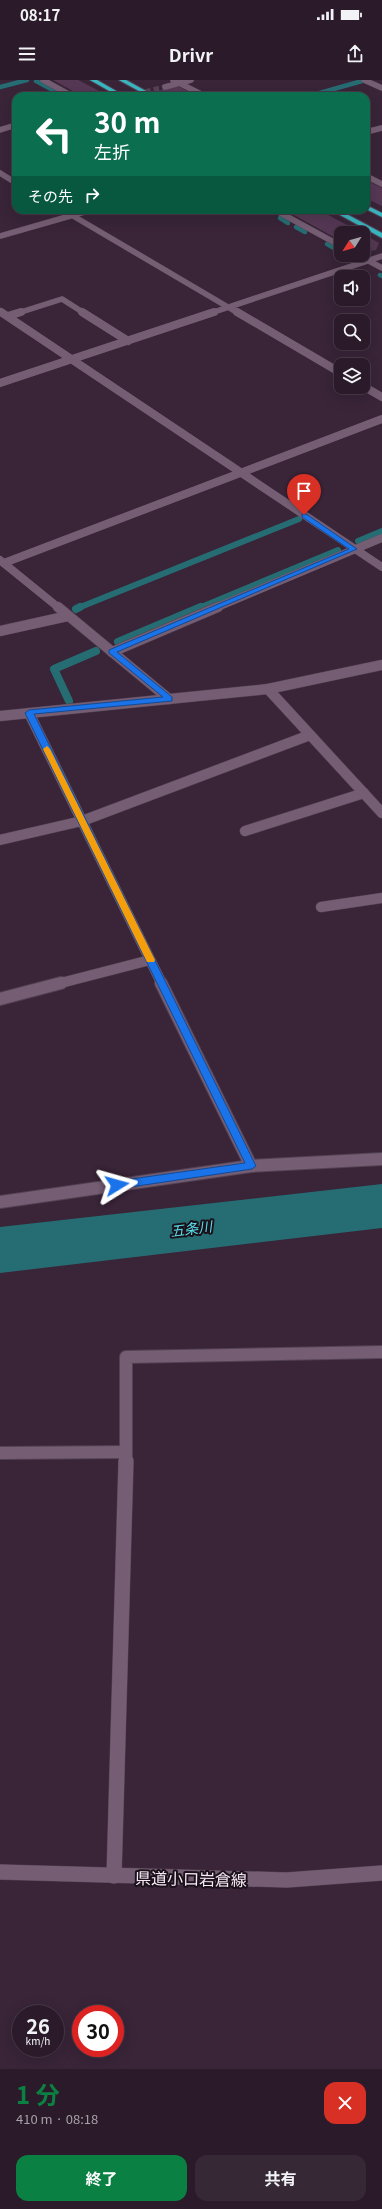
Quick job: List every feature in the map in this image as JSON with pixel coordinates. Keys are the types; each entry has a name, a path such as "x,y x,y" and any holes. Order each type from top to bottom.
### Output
{"highway":[{"path":"93,80 115,92"},
{"path":"122,80 144,92"},
{"path":"370,209 382,215"},
{"path":"342,214 382,236"}],"street":[{"path":"43,80 65,92"},
{"path":"173,80 197,92"},
{"path":"165,87 191,80"},
{"path":"364,80 382,88"},
{"path":"0,130 12,126"},
{"path":"370,131 382,128"},
{"path":"0,173 12,180"},
{"path":"370,178 382,184"},
{"path":"0,236 76,214"},
{"path":"282,214 334,242"},
{"path":"72,215 334,369"},
{"path":"370,260 382,256"},
{"path":"0,383 365,262"},
{"path":"370,262 382,268"},
{"path":"8,316 62,299 128,341"},
{"path":"0,310 382,567"},
{"path":"370,390 382,397"},
{"path":"169,699 2,561 382,419"},
{"path":"112,652 382,538"},
{"path":"0,631 68,616"},
{"path":"0,716 268,689 382,665"},
{"path":"268,689 382,813"},
{"path":"29,713 252,1166"},
{"path":"0,840 82,821 310,735"},
{"path":"245,831 364,793"},
{"path":"321,907 382,898"},
{"path":"0,999 150,960"},
{"path":"0,1202 252,1166 382,1159"},
{"path":"114,1876 126,1452 126,1358 382,1352"},
{"path":"0,1453 126,1452"},
{"name":"県道小口岩倉線","path":"0,1872 287,1880 382,1873"}],"shaded area":[{"path":"53,80 78,80 101,92 75,92"},
{"path":"179,87 189,92 160,92 158,91"},
{"path":"370,182 382,188 382,206 370,200"},
{"path":"292,214 326,214 349,226 334,226 334,237"},
{"path":"370,238 379,243 376,250 370,251"}],"waterway":[{"path":"0,87 27,80"},
{"path":"36,81 57,92"},
{"path":"323,92 362,81"},
{"path":"280,218 288,223"},
{"path":"296,227 305,232"},
{"path":"327,244 334,248"},
{"path":"78,608 299,519"},
{"path":"358,541 382,531"},
{"path":"199,608 338,550"},
{"path":"118,642 201,607"},
{"path":"69,701 54,669 96,651"},
{"name":"五条川","path":"0,1250 382,1206"}],"tunnel":[{"path":"145,92 165,87"}],"slow traffic":[{"path":"47,749 151,960"}],"route":[{"path":"117,1185 252,1166 29,713 169,699 112,652 354,549 304,515"}]}
